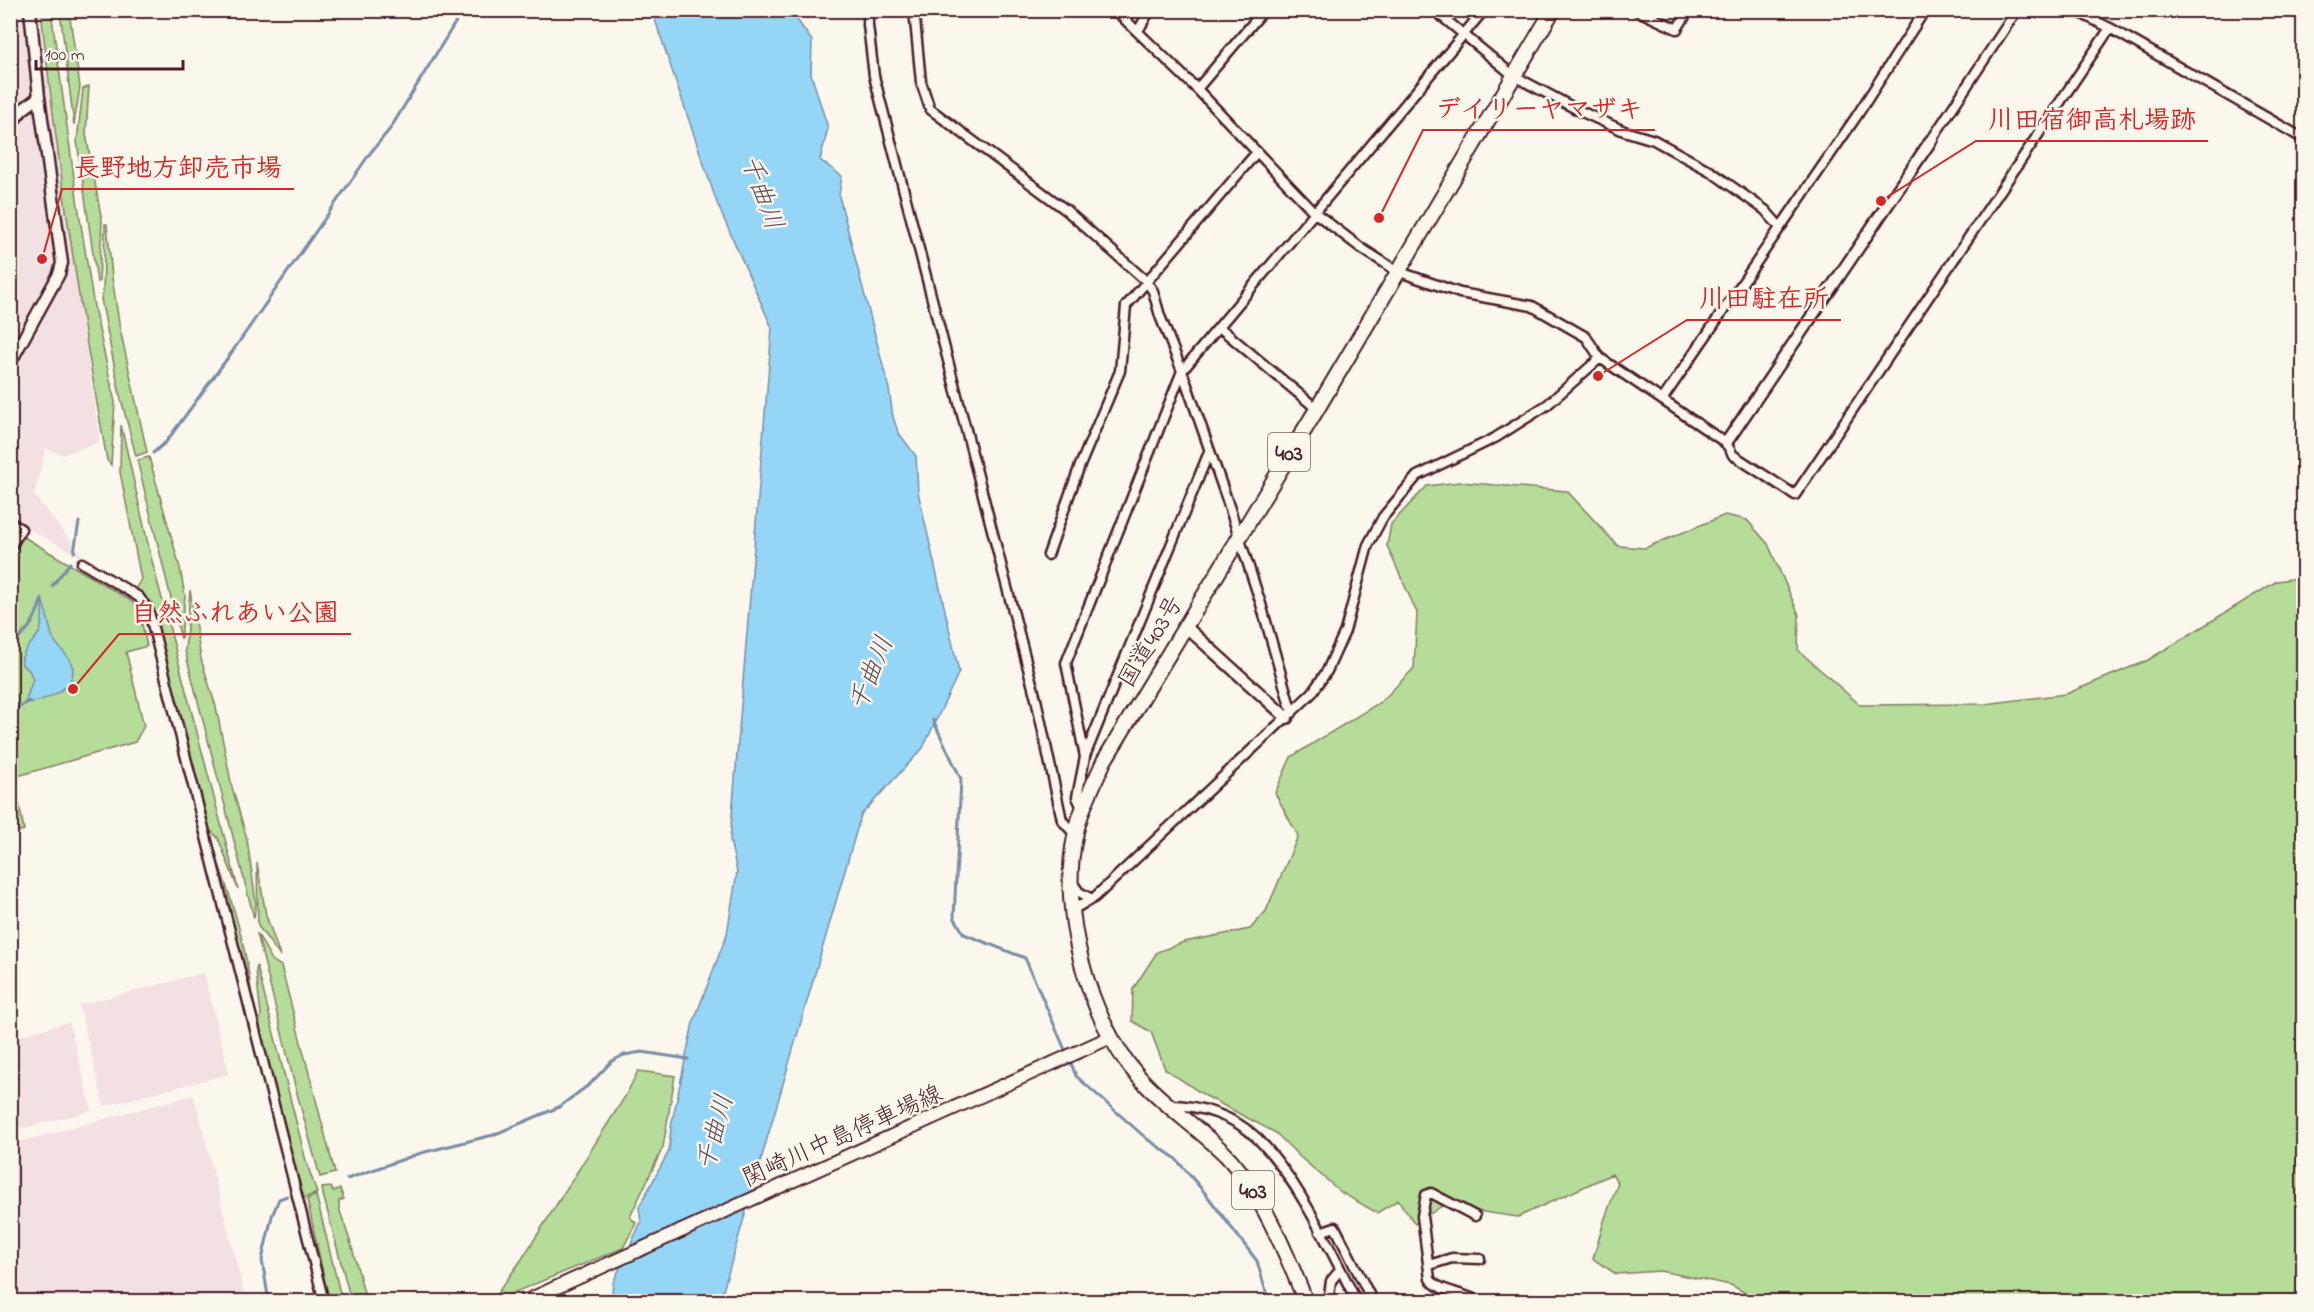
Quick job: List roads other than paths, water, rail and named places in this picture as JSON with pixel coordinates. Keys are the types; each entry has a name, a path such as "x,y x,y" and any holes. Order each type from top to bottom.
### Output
{"highway":[{"name":"国道403号","path":"1306,1302 1290,1264 1252,1188 1226,1155 1166,1105 1136,1074 1112,1037 1095,1001 1085,970 1072,910 1070,879 1075,836 1083,810 1104,761 1317,409 1553,10"}],"main road":[{"name":"関崎川中島停車場線","path":"524,1302 1112,1037"}],"street":[{"path":"10,363 59,274 62,263 39,97 30,10"},
{"path":"868,10 874,76 1036,699 1062,820 1075,836"},
{"path":"914,10 921,82 930,109 1066,210 1146,281 1153,291 1261,604 1290,715"},
{"path":"1115,10 1197,89 1314,212 1361,248 1397,271 1460,293 1532,306 1586,338 1600,358 1726,443 1733,454 1795,495 2110,28"},
{"path":"1138,31 1150,10"},
{"path":"1197,89 1264,10"},
{"path":"1434,10 1514,76 1578,110 1624,131 1654,140 1710,171 1766,210 1779,226"},
{"path":"1085,757 1066,663 1182,371 1484,10"},
{"path":"1636,10 1677,29 1689,10"},
{"path":"1662,400 1779,226 1856,117 1925,10"},
{"path":"1726,443 2017,10"},
{"path":"2074,10 2110,28 2304,139"},
{"path":"10,125 21,110 39,97"},
{"path":"1048,555 1079,468 1120,370 1126,306 1257,152"},
{"path":"1219,327 1317,409"},
{"path":"1072,910 1092,899 1312,693 1327,671 1345,631 1368,545 1383,517 1417,476 1495,438 1547,405 1600,358"},
{"path":"1083,810 1077,797 1085,757 1209,452"},
{"path":"10,522 21,529 10,547"},
{"path":"82,563 139,597 149,612 324,1302"},
{"path":"1185,626 1290,715"},
{"path":"1070,879 1079,892 1092,899"},
{"path":"1166,1105 1188,1105 1219,1114 1256,1137 1289,1177 1357,1302"},
{"path":"1475,1216 1431,1193 1426,1195 1422,1216 1430,1264 1429,1273 1433,1283 1470,1296 1479,1302"},
{"path":"1320,1232 1335,1227 1373,1302"},
{"path":"1430,1264 1452,1258 1480,1259"},
{"path":"1328,1302 1331,1281 1340,1270"}],"water":[{"name":"千曲川","path":"652,11 794,11 794,15 812,41 811,74 828,128 820,160 842,176 839,196 889,389 893,417 898,432 916,456 918,492 959,672 923,748 861,815 720,1301 611,1302 613,1283 641,1222 639,1207 669,1151 671,1127 693,1023 727,934 737,872 730,840 772,328 717,203"},
{"path":"42,599 52,636 73,668 72,677 68,684 52,695 25,703 33,679 29,670 22,665 22,660 24,652 41,629"}],"waterway":[{"path":"153,453 166,442 232,352 371,152 390,129 463,10"},
{"path":"74,552 79,522"},
{"path":"52,586 70,563"},
{"path":"10,647 30,626 42,599"},
{"path":"10,713 29,701"},
{"path":"933,720 961,779 954,917 964,934 1025,958 1066,1052"},
{"path":"347,1179 421,1153 493,1135 559,1107 590,1084 612,1061 624,1055 642,1052 688,1059"},
{"path":"1069,1058 1076,1076 1147,1139 1175,1158 1205,1193 1257,1261 1269,1302"},
{"path":"269,1302 262,1260 272,1216 279,1199 287,1196"}],"place":[{"name":"川田宿御高札場跡","path":"1881,201"},
{"name":"デイリーヤマザキ","path":"1379,218"},
{"name":"長野地方卸売市場","path":"42,259"},
{"name":"川田駐在所","path":"1598,376"},
{"name":"自然ふれあい公園","path":"73,689"}]}
